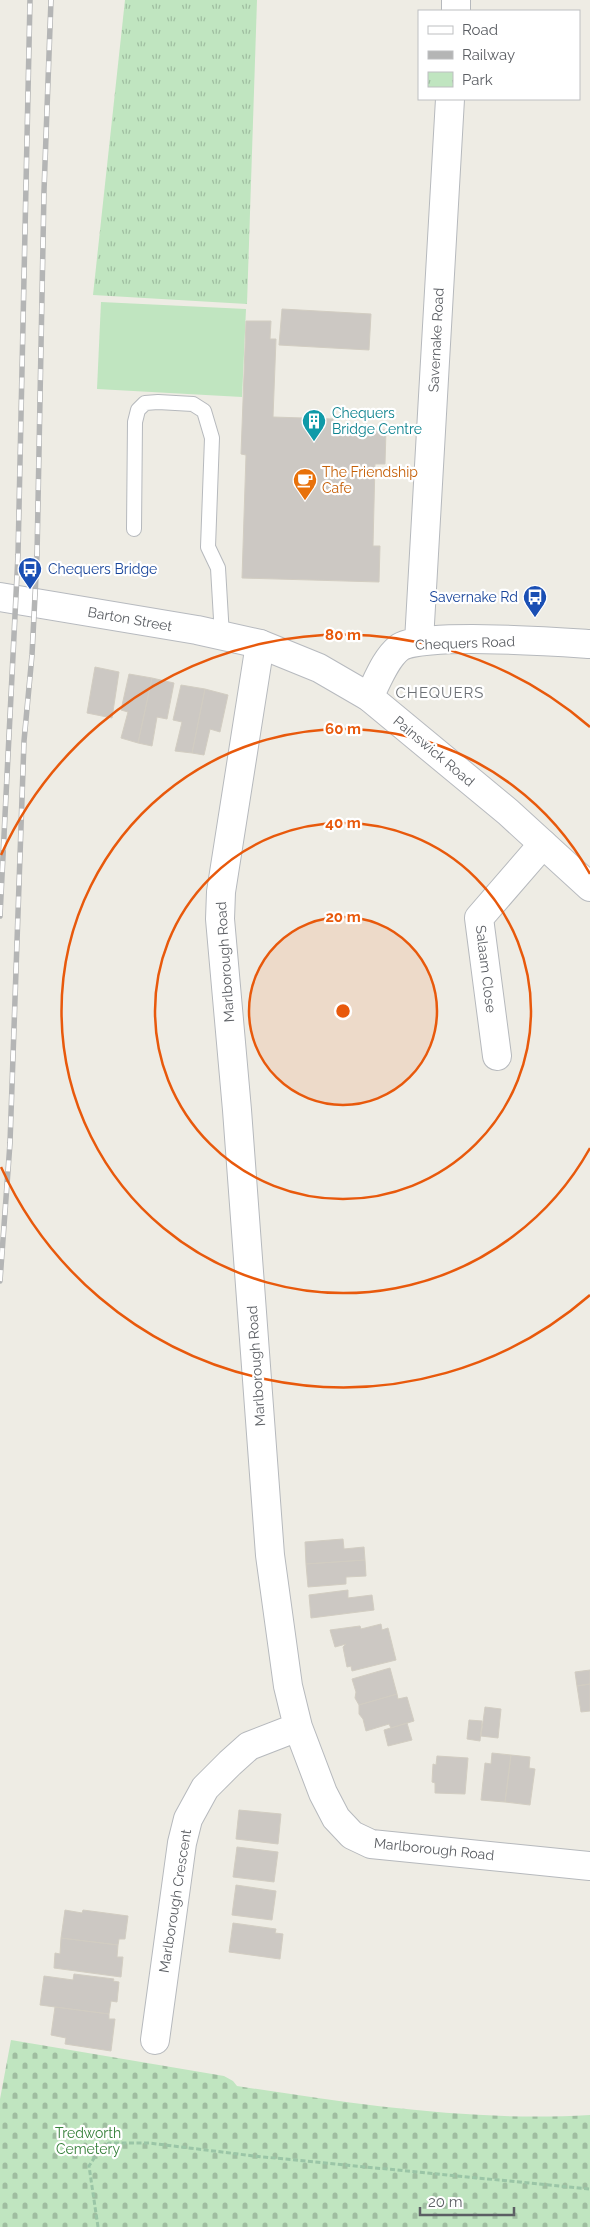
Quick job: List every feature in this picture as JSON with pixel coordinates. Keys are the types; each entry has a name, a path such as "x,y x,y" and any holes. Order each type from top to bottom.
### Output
{"street":[{"name":"Savernake Road","path":"419,641 450,100"},
{"name":"Barton Street","path":"0,597 260,644"},
{"name":"Chequers Road","path":"369,697 388,662 399,647 419,641 482,639 590,644"},
{"name":"Painswick Road","path":"260,644 319,668 369,697 508,812 590,887"},
{"name":"Marlborough Road","path":"260,644 221,892 220,918 237,1110 270,1555 288,1686 298,1727 323,1793 336,1818 352,1835 371,1844 590,1866"},
{"name":"Salaam Close","path":"497,1056 479,918 543,844"},
{"name":"Marlborough Crescent","path":"155,2040 182,1843 188,1818 205,1788 249,1746 298,1727"}],"lane":[{"path":"134,529 136,422 138,410 145,403 193,404 204,411 212,438 208,547 218,568 222,636"}],"path":[{"path":"98,2227 89,2166 98,2152 109,2143 149,2143 254,2156 590,2189"}],"green space":[{"path":"125,0 257,0 247,304 93,295"},
{"path":"101,302 246,309 242,397 97,389"},
{"name":"Tredworth Cemetery","path":"11,2040 224,2076 233,2081 237,2086 369,2105 457,2114 501,2116 590,2115 590,2227 0,2227 0,2099"}],"building":[{"path":"282,309 371,314 369,350 279,345"},
{"name":"Chequers Bridge Centre","path":"246,321 271,321 270,339 276,339 273,417 333,419 333,428 386,430 385,464 375,464 373,546 380,546 379,582 242,578 246,455 241,454"},
{"path":"95,667 119,672 112,718 87,713"},
{"path":"129,674 152,678 138,743 121,738 128,712 121,710"},
{"path":"152,678 174,683 167,719 157,717 152,746 138,743"},
{"path":"181,685 205,689 192,753 175,751 182,722 173,720"},
{"path":"205,689 228,695 220,732 210,729 204,755 192,753"},
{"path":"343,1539 344,1549 364,1547 365,1560 306,1564 305,1542"},
{"path":"365,1560 366,1576 346,1577 346,1584 308,1587 306,1564"},
{"path":"348,1590 348,1598 372,1595 374,1610 311,1618 309,1595"},
{"path":"381,1624 382,1630 388,1628 396,1660 352,1671 351,1666 347,1667 343,1647 346,1644 335,1647 330,1630 360,1626 361,1629"},
{"path":"390,1668 397,1694 359,1705 355,1698 356,1692 352,1679"},
{"path":"590,1670 590,1684 577,1686 575,1672"},
{"path":"590,1684 590,1711 581,1712 577,1686"},
{"path":"397,1694 398,1699 407,1697 414,1721 391,1728 389,1724 366,1731 363,1719 359,1714 359,1705"},
{"path":"485,1707 501,1709 498,1738 481,1736"},
{"path":"469,1720 482,1721 480,1741 467,1739"},
{"path":"407,1723 412,1740 388,1746 384,1730"},
{"path":"492,1753 511,1755 505,1802 481,1800 485,1763 491,1764"},
{"path":"511,1755 530,1757 529,1768 535,1769 530,1805 505,1802"},
{"path":"437,1756 468,1758 465,1794 435,1793 435,1783 432,1782 433,1764 436,1765"},
{"path":"239,1810 281,1814 278,1844 236,1839"},
{"path":"237,1847 278,1852 274,1882 233,1877"},
{"path":"236,1885 276,1891 272,1920 232,1915"},
{"path":"65,1910 82,1913 83,1910 128,1916 125,1939 119,1939 118,1945 61,1938"},
{"path":"233,1923 276,1929 275,1933 283,1934 280,1959 229,1952"},
{"path":"61,1938 118,1945 117,1957 123,1957 121,1977 54,1968 55,1953 60,1954"},
{"path":"74,1974 114,1979 113,1981 119,1982 117,2002 111,2001 109,2014 40,2005 44,1976 73,1980"},
{"path":"55,2007 109,2014 109,2019 115,2019 111,2051 65,2044 66,2038 51,2035"}],"railway":[{"path":"0,916 18,555 30,0"},
{"path":"0,1281 10,1143 24,741 32,655 37,556 44,191 51,0"}],"place":[{"name":"Chequers Bridge Centre","path":"314,442"},
{"name":"The Friendship Cafe","path":"305,501"},
{"name":"Chequers Bridge","path":"30,590"},
{"name":"Savernake Rd","path":"535,618"}],"district":[{"name":"CHEQUERS","path":"440,693"}]}
